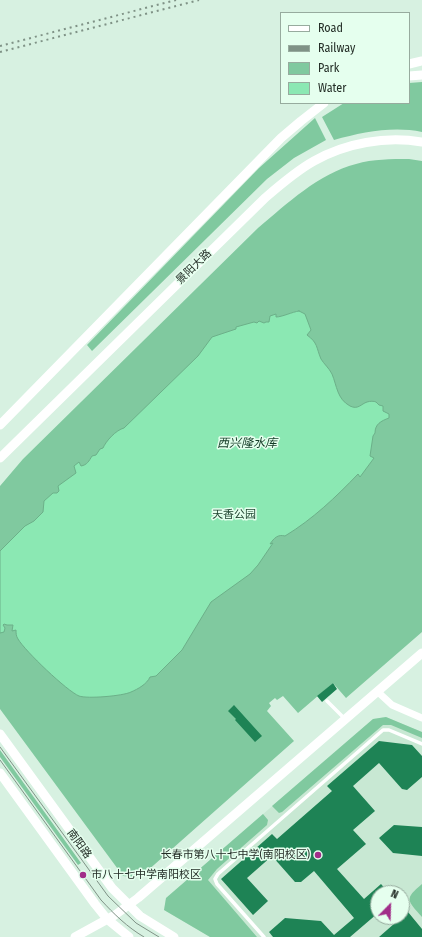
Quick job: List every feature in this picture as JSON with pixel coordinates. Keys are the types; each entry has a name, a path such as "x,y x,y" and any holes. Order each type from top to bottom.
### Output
{"main road":[{"path":"410,64 422,61"},
{"path":"410,76 422,75"},
{"path":"0,425 282,138 323,104"},
{"name":"景阳大路","path":"0,458 265,198 302,168 346,147 363,143 397,140 422,142"},
{"path":"75,937 129,906 422,653"},
{"name":"南阳路","path":"0,734 104,878 129,906 150,923 174,937"},
{"name":"南阳路","path":"0,773 88,895 107,919 129,937"}],"street":[{"path":"378,692 392,705 422,718"}],"lane":[{"path":"327,701 345,719"},
{"path":"264,937 217,884 215,879 218,874 381,732 389,730 422,744"}],"shaded area":[{"name":"长春市第八十七中学(南阳校区)","path":"386,717 422,732 422,937 210,937 164,910 166,898 373,719"}],"green space":[{"path":"422,82 422,132 411,130 378,131 334,140 322,117 342,104 410,104 410,83"},
{"path":"315,118 326,140 294,158 267,179 92,351 87,345 259,168"},
{"name":"天香公园","path":"389,159 409,159 422,161 422,632 346,698 333,683 298,713 283,696 277,700 275,698 269,703 271,706 267,711 294,741 146,872 134,877 123,876 0,709 0,486 23,459 258,228 292,199 316,182 356,164"},
{"path":"386,717 422,732 422,738 391,725 383,725 282,812 279,813 272,806 373,719"},
{"path":"0,750 81,863 78,865 0,757"},
{"path":"263,814 268,820 267,825 217,869 208,880 257,937 210,937 164,910 166,898"},
{"path":"422,884 422,917 411,903 410,897 412,893"}],"water":[{"name":"西兴隆水库","path":"299,311 305,314 311,330 307,335 315,343 321,359 332,374 342,400 353,407 371,401 376,402 383,406 383,411 389,414 389,418 377,425 375,430 370,456 374,458 360,477 358,474 315,515 285,536 278,536 275,538 258,565 250,574 211,602 182,650 156,676 150,677 147,682 134,691 113,696 83,697 73,693 56,679 22,645 17,638 16,630 12,631 13,625 4,624 4,632 0,633 0,551 25,526 34,521 43,512 44,501 53,493 57,493 59,491 58,486 76,473 74,466 79,462 81,466 85,465 92,456 96,455 112,436 124,428 198,356 212,337 236,329 236,327 254,322 269,322 270,316 276,314 276,317 278,317"}],"building":[{"path":"333,683 337,689 322,702 317,696"},
{"path":"234,705 262,736 255,742 228,711"},
{"path":"379,741 412,745 422,756 422,777 407,790 402,789 379,763 353,786 375,811 353,830 366,844 337,869 364,899 370,894 370,920 350,937 273,937 269,932 285,918 321,921 334,935 354,918 314,871 301,882 295,882 272,856 247,878 268,901 253,915 221,879 272,834 277,839 332,791 327,786"},
{"path":"394,825 422,827 422,856 393,853 379,838"},
{"path":"410,914 422,929 422,937 379,937 393,925 410,925"}],"tram line":[{"path":"0,747 108,896 136,923 159,937"},
{"path":"0,760 101,900 121,920 144,937"}],"railway":[{"path":"0,46 176,0"},
{"path":"0,52 199,0"}],"place":[{"name":"长春市第八十七中学(南阳校区)","path":"318,855"},
{"name":"市八十七中学南阳校区","path":"83,875"}]}
